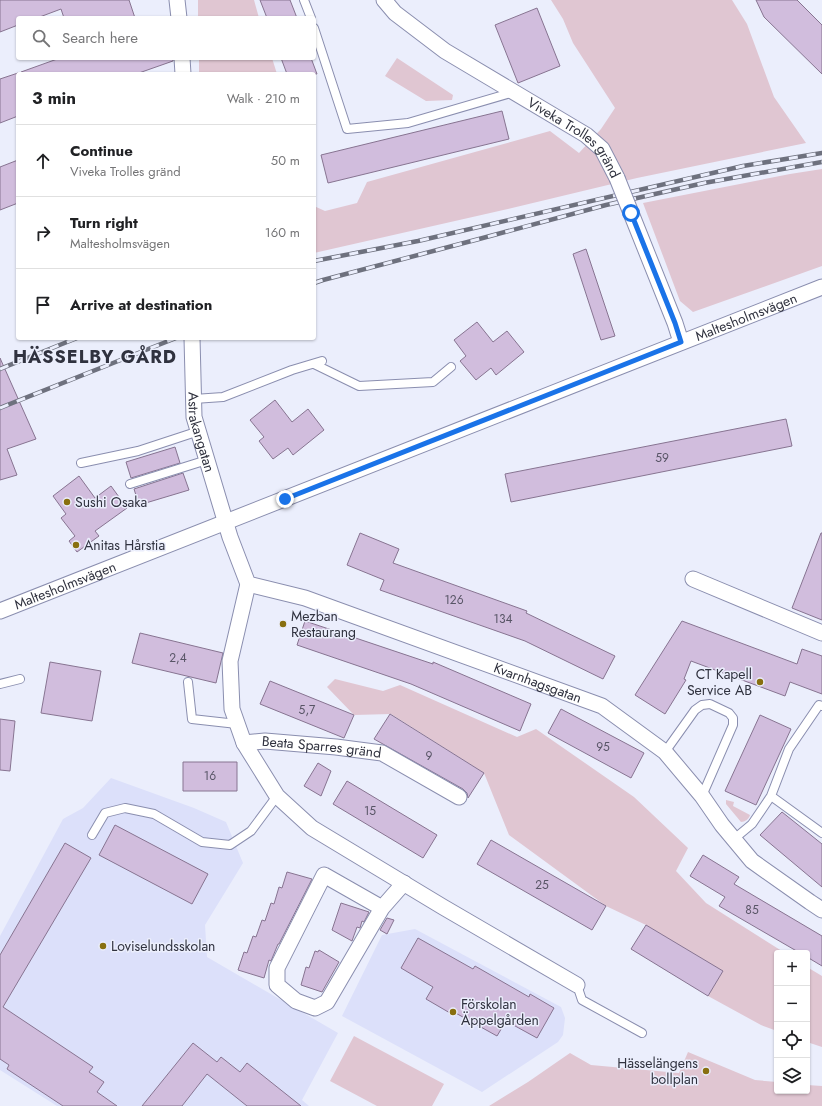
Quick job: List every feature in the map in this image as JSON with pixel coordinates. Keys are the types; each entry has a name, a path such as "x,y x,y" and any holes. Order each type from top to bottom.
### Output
{"street":[{"path":"177,0 179,16"},
{"name":"Viveka Trolles gränd","path":"384,0 395,13 445,51 586,135 602,149 617,178 675,323 681,342"},
{"path":"182,60 183,72"},
{"name":"Maltesholmsvägen","path":"0,611 822,287"},
{"name":"Astrakangatan","path":"192,340 194,417 226,522"},
{"path":"226,522 248,584"},
{"path":"693,579 822,633"},
{"name":"Beata Sparres gränd","path":"248,584 230,661 232,709 244,743 277,796 312,828 577,985"},
{"name":"Kvarnhagsgatan","path":"248,584 305,598 602,706 665,752 702,796 752,861 822,910"},
{"name":"Beata Sparres gränd","path":"244,743 265,741 336,747 382,753 459,797"},
{"path":"382,908 324,875 277,968 277,985 296,1001 315,1008 327,1002 382,908 404,883"}],"lane":[{"path":"304,0 310,16"},
{"path":"316,34 347,129 408,123 514,92"},
{"path":"194,399 223,398 292,370 318,362 359,386 433,382 452,367"},
{"path":"81,463 138,451 199,431"},
{"path":"130,484 207,460"},
{"path":"0,684 20,679"},
{"path":"188,682 192,719 237,724"},
{"path":"665,752 695,710 702,705 710,704 729,713 733,718 733,725 702,796"},
{"path":"734,839 752,824 770,796 789,749 819,705 822,706"},
{"path":"92,835 105,812 125,808 154,814 202,842 230,845 251,831 277,796"},
{"path":"770,796 822,833"},
{"path":"577,985 582,1000 642,1033"}],"shaded area":[{"path":"198,0 254,0 258,16 198,16"},
{"path":"551,0 732,0 747,24 774,97 806,143 637,178 316,253 316,207 325,211 357,203 367,182 550,131 579,153 601,129 615,108 573,43 563,19"},
{"path":"397,58 453,95 452,100 426,101 385,76"},
{"path":"199,60 273,60 276,72 199,72"},
{"path":"822,169 822,266 693,312 680,301 643,203"},
{"path":"335,679 383,691 400,685 517,737 536,729 634,797 688,848 676,871 706,903 780,950 774,950 774,1030 761,1025 708,996 722,971 646,925 606,906 509,835 484,773 391,714 354,715 327,687"},
{"name":"Loviselundsskolan","path":"111,778 194,808 226,822 243,863 205,925 207,957 338,1033 302,1100 309,1106 57,1106 0,1070 0,936 63,819 83,808"},
{"path":"726,800 734,802 733,806 750,815 748,819 741,822 726,804"},
{"name":"Förskolan Äppelgården","path":"415,929 561,1007 565,1018 563,1035 558,1042 482,1092 342,1016 382,935"},
{"path":"810,969 822,976 822,1047 810,1043"},
{"path":"354,1036 444,1084 432,1106 377,1106 330,1081"},
{"path":"688,1052 755,1080 774,1082 774,1094 810,1094 810,1085 822,1086 822,1106 489,1106 528,1082 570,1053 591,1065 679,1073"}],"building":[{"path":"0,0 129,0 134,16 63,16 61,9 42,16 16,16 16,26 0,32"},
{"path":"260,0 290,0 296,16 266,16"},
{"path":"756,0 797,0 822,25 822,74 764,17"},
{"path":"537,8 560,66 518,83 495,25"},
{"path":"54,60 173,60 142,72 21,72"},
{"path":"282,60 312,60 317,74 316,72 286,72"},
{"path":"16,74 16,117 0,123 0,79"},
{"path":"502,111 509,139 328,183 321,155"},
{"path":"16,161 16,204 0,210 0,167"},
{"path":"586,249 615,336 601,340 573,254"},
{"path":"477,322 493,342 507,331 524,352 496,375 491,368 476,380 460,361 466,356 454,340"},
{"path":"0,358 36,439 7,449 17,475 0,480"},
{"path":"275,400 292,422 308,409 324,430 293,455 288,448 273,459 259,441 264,437 250,420"},
{"path":"786,419 792,446 511,502 505,474"},
{"path":"175,447 180,463 131,478 126,462"},
{"path":"183,473 189,490 139,505 134,489"},
{"path":"79,476 95,498 111,486 127,508 95,531 99,536 77,552 69,541 75,536 61,518 66,514 53,496"},
{"path":"360,533 399,549 393,563 527,611 526,613 615,656 603,679 525,641 380,590 384,580 347,565"},
{"path":"822,533 822,620 792,608"},
{"path":"305,621 433,664 433,662 531,704 520,731 411,684 297,645"},
{"path":"682,621 797,664 802,649 822,656 822,694 790,682 785,696 691,661 684,679 686,680 665,714 635,695"},
{"path":"140,633 223,653 216,683 132,663"},
{"path":"50,662 101,671 92,721 41,713"},
{"path":"270,681 354,715 344,738 260,704"},
{"path":"561,709 644,753 631,778 548,733"},
{"path":"390,714 484,773 468,798 467,793 463,789 374,739"},
{"path":"760,715 791,729 756,805 725,791"},
{"path":"0,719 15,721 10,771 0,770"},
{"path":"183,762 237,762 237,791 183,791"},
{"path":"318,763 331,771 321,796 304,786"},
{"path":"347,781 437,835 423,858 333,804"},
{"path":"782,812 822,844 822,887 760,835"},
{"path":"115,825 208,874 192,904 99,855"},
{"path":"491,840 606,906 592,930 477,864"},
{"path":"65,843 91,858 3,1007 93,1067 89,1072 104,1082 97,1092 117,1106 63,1106 7,1069 9,1065 0,1059 0,955"},
{"path":"703,855 739,877 734,884 822,936 822,966 810,959 810,950 795,950 719,906 725,897 690,876"},
{"path":"287,872 312,879 278,944 271,961 269,960 264,978 238,970 244,952 247,953 253,936 256,937 262,920 265,921 271,903 274,904 279,887 282,888"},
{"path":"341,903 369,912 364,922 362,921 360,928 357,927 352,941 332,930"},
{"path":"387,918 394,920 387,934 380,930"},
{"path":"646,925 723,971 708,996 631,949"},
{"path":"418,938 473,969 475,966 529,997 530,994 554,1008 537,1038 506,1021 497,1036 452,1011 450,1013 426,999 433,987 401,968"},
{"path":"319,950 339,962 322,992 301,985 306,967 309,968 315,951 318,952"},
{"path":"193,1043 217,1062 221,1057 240,1072 247,1063 301,1106 247,1106 207,1074 182,1106 142,1106"}],"railway":[{"path":"316,261 418,241 743,166 822,153"},
{"path":"316,282 606,205 704,183 822,162"},
{"path":"0,369 72,340"},
{"path":"0,408 171,340"}],"place":[{"name":"Sushi Osaka","path":"67,502"},
{"name":"Anitas Hårstia","path":"76,545"},
{"name":"Mezban Restaurang","path":"283,624"},
{"name":"CT Kapell Service AB","path":"760,682"},
{"name":"Loviselundsskolan","path":"103,946"},
{"name":"Förskolan Äppelgården","path":"453,1012"},
{"name":"Hässelängens bollplan","path":"706,1071"}],"district":[{"name":"HÄSSELBY GÅRD","path":"95,357"}],"route":[{"path":"285,499 681,342 675,323 631,213"}]}
